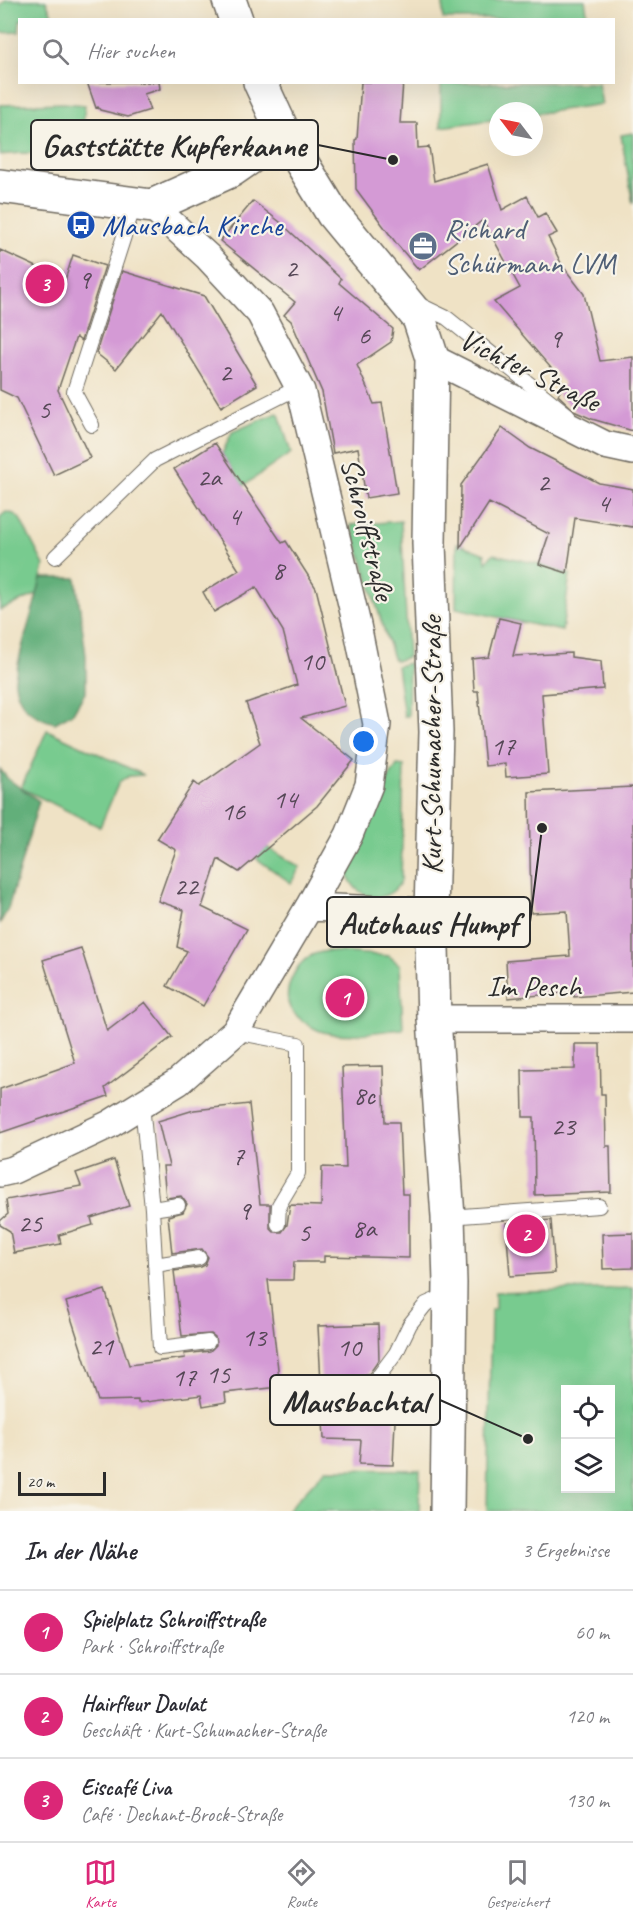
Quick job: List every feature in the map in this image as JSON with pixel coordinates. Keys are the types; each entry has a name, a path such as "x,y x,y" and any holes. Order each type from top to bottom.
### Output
{"main road":[{"path":"229,0 235,18"},
{"name":"Kurt-Schumacher-Straße","path":"261,84 284,134 333,214 419,318 432,358 429,543 436,732 431,912 434,1020 448,1217 447,1511"},
{"path":"0,186 86,196 143,206 232,170 284,134"}],"street":[{"name":"Schroiffstraße","path":"0,1173 13,1170 110,1124 178,1082 235,1032 309,908 349,835 369,785 377,724 357,625 299,387 260,313 208,257 143,206"},
{"name":"Vichter Straße","path":"432,358 605,445 633,451"},
{"path":"309,908 431,912"},
{"name":"Im Pesch","path":"434,1020 633,1019"}],"lane":[{"path":"92,425 74,392 143,206"},
{"path":"400,295 447,318 605,445"},
{"path":"55,557 155,460 299,387"},
{"path":"235,1032 298,1044 298,1173 279,1205 278,1224"},
{"path":"142,1104 152,1209 160,1348 208,1342"},
{"path":"152,1209 178,1206"},
{"path":"448,1217 598,1206"},
{"path":"155,1265 199,1258"},
{"path":"333,1394 357,1391 375,1381 396,1353 410,1324 426,1304 449,1294"}],"green space":[{"path":"6,0 46,0 53,18 18,18 18,32 0,33 0,6"},
{"path":"457,0 585,0 588,18 443,18 443,2"},
{"path":"441,84 598,84 602,104 543,113 543,102 489,102 489,120 441,127"},
{"path":"64,103 85,105 80,155 22,153 0,155 0,105"},
{"path":"633,133 633,204 621,135"},
{"path":"277,413 291,453 243,486 222,454 232,432"},
{"path":"6,512 20,519 44,565 38,594 0,610 0,517"},
{"path":"401,521 408,657 396,661 393,658 351,525"},
{"path":"457,543 485,554 486,562 493,554 539,564 570,574 562,631 456,608"},
{"path":"41,578 76,578 86,656 86,691 73,713 55,723 29,710 20,698 15,681"},
{"path":"409,663 408,716 404,716 397,666"},
{"path":"47,730 144,775 129,776 119,782 100,827 21,788"},
{"path":"397,765 404,766 401,881 394,890 386,895 368,896 353,885 348,876 348,860 363,816"},
{"path":"0,769 8,779 39,801 8,909 0,923"},
{"path":"250,837 300,867 291,883 247,852"},
{"path":"328,951 389,956 400,965 403,1029 372,1033 329,1033 312,1027 295,1015 288,1001 291,979 299,966 310,956"},
{"path":"633,1288 633,1511 487,1511 491,1310 495,1309 495,1292"},
{"path":"326,1469 420,1470 419,1511 287,1511"}],"building":[{"path":"88,84 159,84 160,89 144,94 150,110 128,117 96,108"},
{"path":"361,84 403,84 400,123 417,123 418,148 429,147 434,181 488,164 502,210 527,196 538,217 545,213 557,233 548,237 562,265 584,294 600,361 633,357 633,431 576,412 558,395 564,383 494,302 520,288 483,220 419,270 356,189 355,140 357,139"},
{"path":"253,201 280,222 341,279 339,283 393,329 391,342 357,365 374,404 382,403 397,493 366,498 358,448 333,453 322,392 291,321 284,315 295,302 220,241"},
{"path":"0,250 65,280 73,255 105,266 81,341 76,337 58,390 90,458 54,475 17,398 0,390"},
{"path":"122,271 204,296 257,385 221,407 162,311 116,369 96,353"},
{"path":"502,428 530,448 599,483 633,489 633,527 575,518 567,573 539,564 549,534 489,503 460,548 461,485"},
{"path":"215,443 282,543 286,541 316,588 345,706 301,718 354,760 317,806 239,872 218,859 202,907 247,929 203,1006 167,986 187,951 177,947 184,910 158,901 176,850 157,839 194,782 199,786 260,743 246,703 297,685 283,631 256,587 214,612 203,592 239,570 174,469"},
{"path":"499,618 521,623 513,656 571,653 571,657 601,661 603,689 542,694 548,774 506,777 505,764 485,766 478,691 474,691 472,659 489,657"},
{"path":"633,787 633,992 574,997 574,992 508,998 506,961 570,956 567,911 531,913 529,792"},
{"path":"81,948 107,1031 145,1002 172,1037 105,1088 108,1096 0,1133 0,1089 75,1063 43,960"},
{"path":"575,1044 600,1044 601,1094 605,1094 606,1146 610,1146 611,1192 535,1195 534,1117 523,1117 522,1070 575,1069"},
{"path":"383,1066 385,1122 399,1122 402,1194 409,1194 409,1258 324,1256 324,1262 294,1262 293,1280 268,1280 280,1387 225,1393 226,1402 203,1406 201,1395 138,1403 138,1400 98,1401 66,1302 105,1290 129,1365 185,1358 184,1354 210,1351 216,1345 215,1337 211,1334 182,1336 174,1271 201,1267 205,1265 208,1257 202,1249 172,1253 168,1216 183,1212 187,1204 181,1196 166,1198 163,1166 169,1166 158,1121 194,1110 249,1104 260,1204 270,1204 270,1228 274,1232 282,1232 287,1225 290,1205 321,1206 322,1167 346,1168 342,1067"},
{"path":"114,1160 129,1206 91,1218 93,1225 59,1235 61,1244 14,1253 10,1231 0,1225 0,1221 8,1214 6,1200 81,1186 76,1173"},
{"path":"551,1220 555,1273 510,1276 506,1223"},
{"path":"633,1233 633,1268 603,1269 602,1234"},
{"path":"378,1324 379,1360 369,1374 354,1382 328,1387 324,1395 326,1400 334,1403 359,1400 380,1388 381,1399 396,1398 393,1465 359,1464 361,1440 324,1439 318,1326"}],"place":[{"name":"Gaststätte Kupferkanne","path":"393,160"},
{"name":"Mausbach Kirche","path":"81,225"},
{"name":"Richard Schürmann LVM","path":"423,246"},
{"name":"Eiscafé Liva","path":"45,284"},
{"name":"Autohaus Humpf","path":"542,828"},
{"name":"Spielplatz Schroiffstraße","path":"345,998"},
{"name":"Hairfleur Daulat","path":"526,1234"},
{"name":"Mausbachtal","path":"528,1439"}]}
